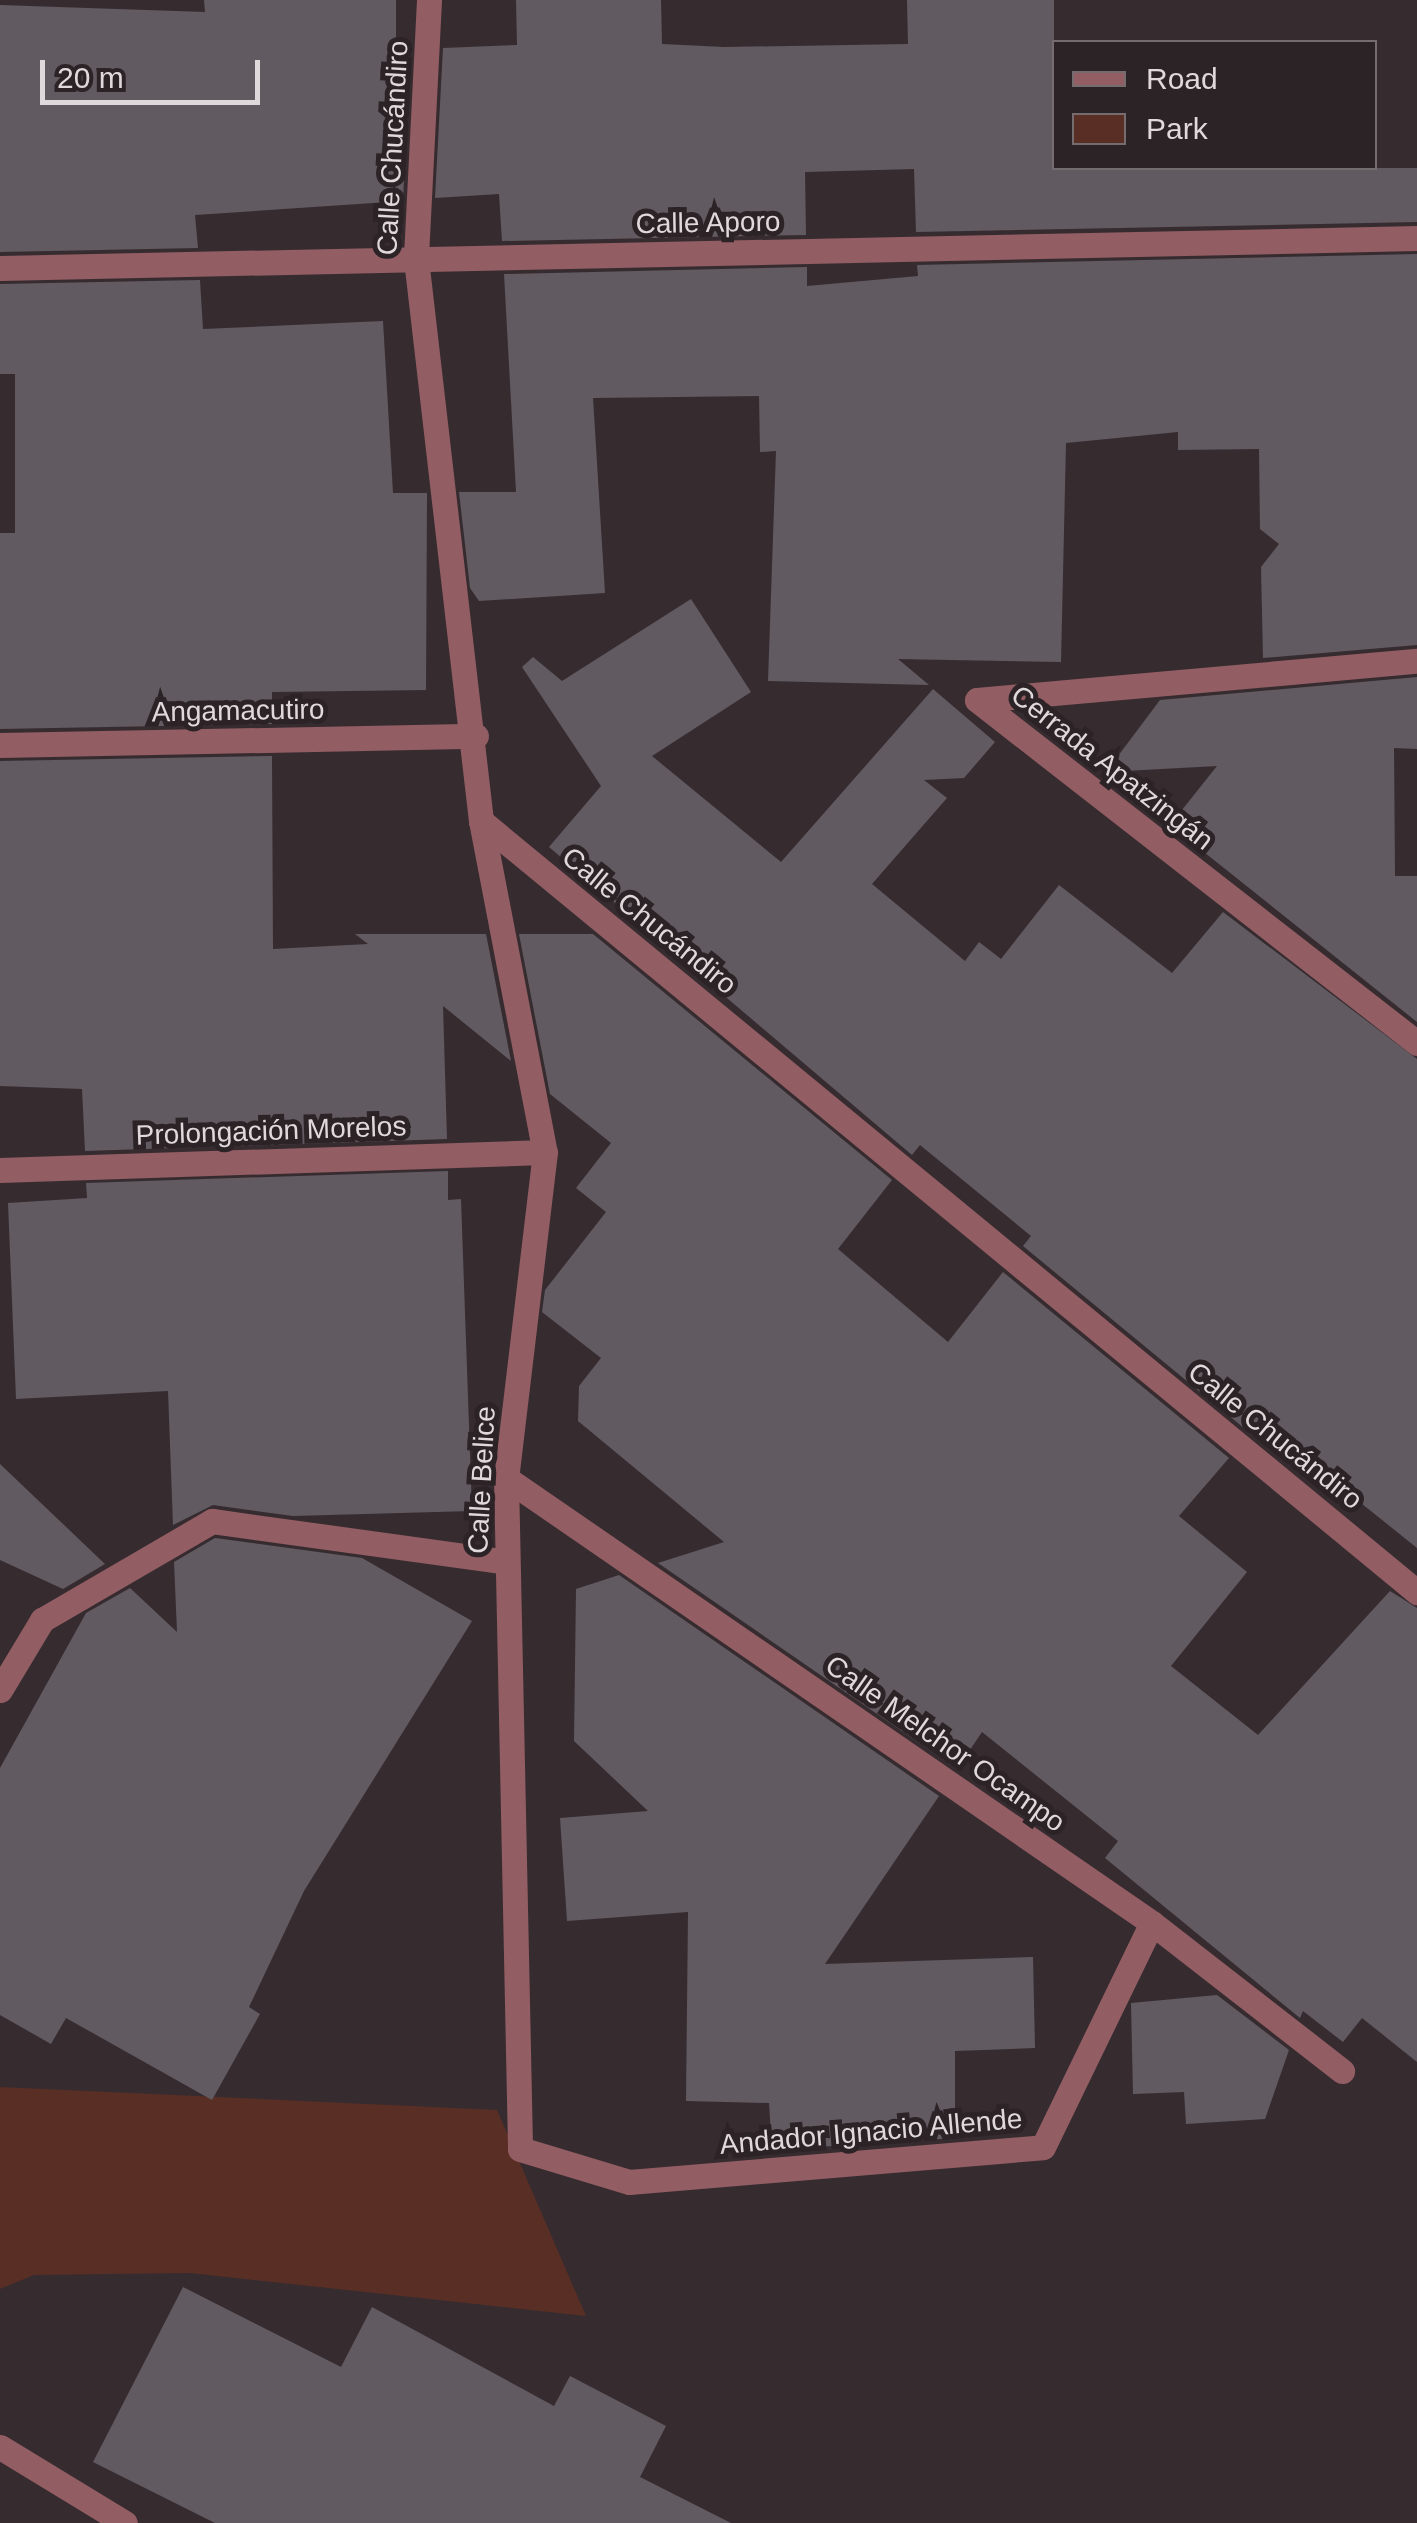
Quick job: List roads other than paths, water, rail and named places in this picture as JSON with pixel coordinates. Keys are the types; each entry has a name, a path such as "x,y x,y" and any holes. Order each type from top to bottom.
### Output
{"street":[{"name":"Calle Chucándiro","path":"429,0 416,259 476,736 481,821 1417,1592"},
{"name":"Calle Aporo","path":"0,268 1417,238"},
{"name":"Cerrada Apatzingán","path":"1417,662 977,700 1417,1043"},
{"name":"Angamacutiro","path":"0,746 476,736"},
{"name":"Calle Belice","path":"481,821 544,1152 506,1478 520,2148"},
{"name":"Prolongación Morelos","path":"0,1170 544,1152"},
{"name":"Calle Melchor Ocampo","path":"506,1478 1152,1923 1342,2071"},
{"path":"0,1690 42,1620 212,1521 508,1562"},
{"name":"Andador Ignacio Allende","path":"520,2148 629,2182 1043,2147 1152,1923"},
{"path":"0,2447 124,2523"}]}
